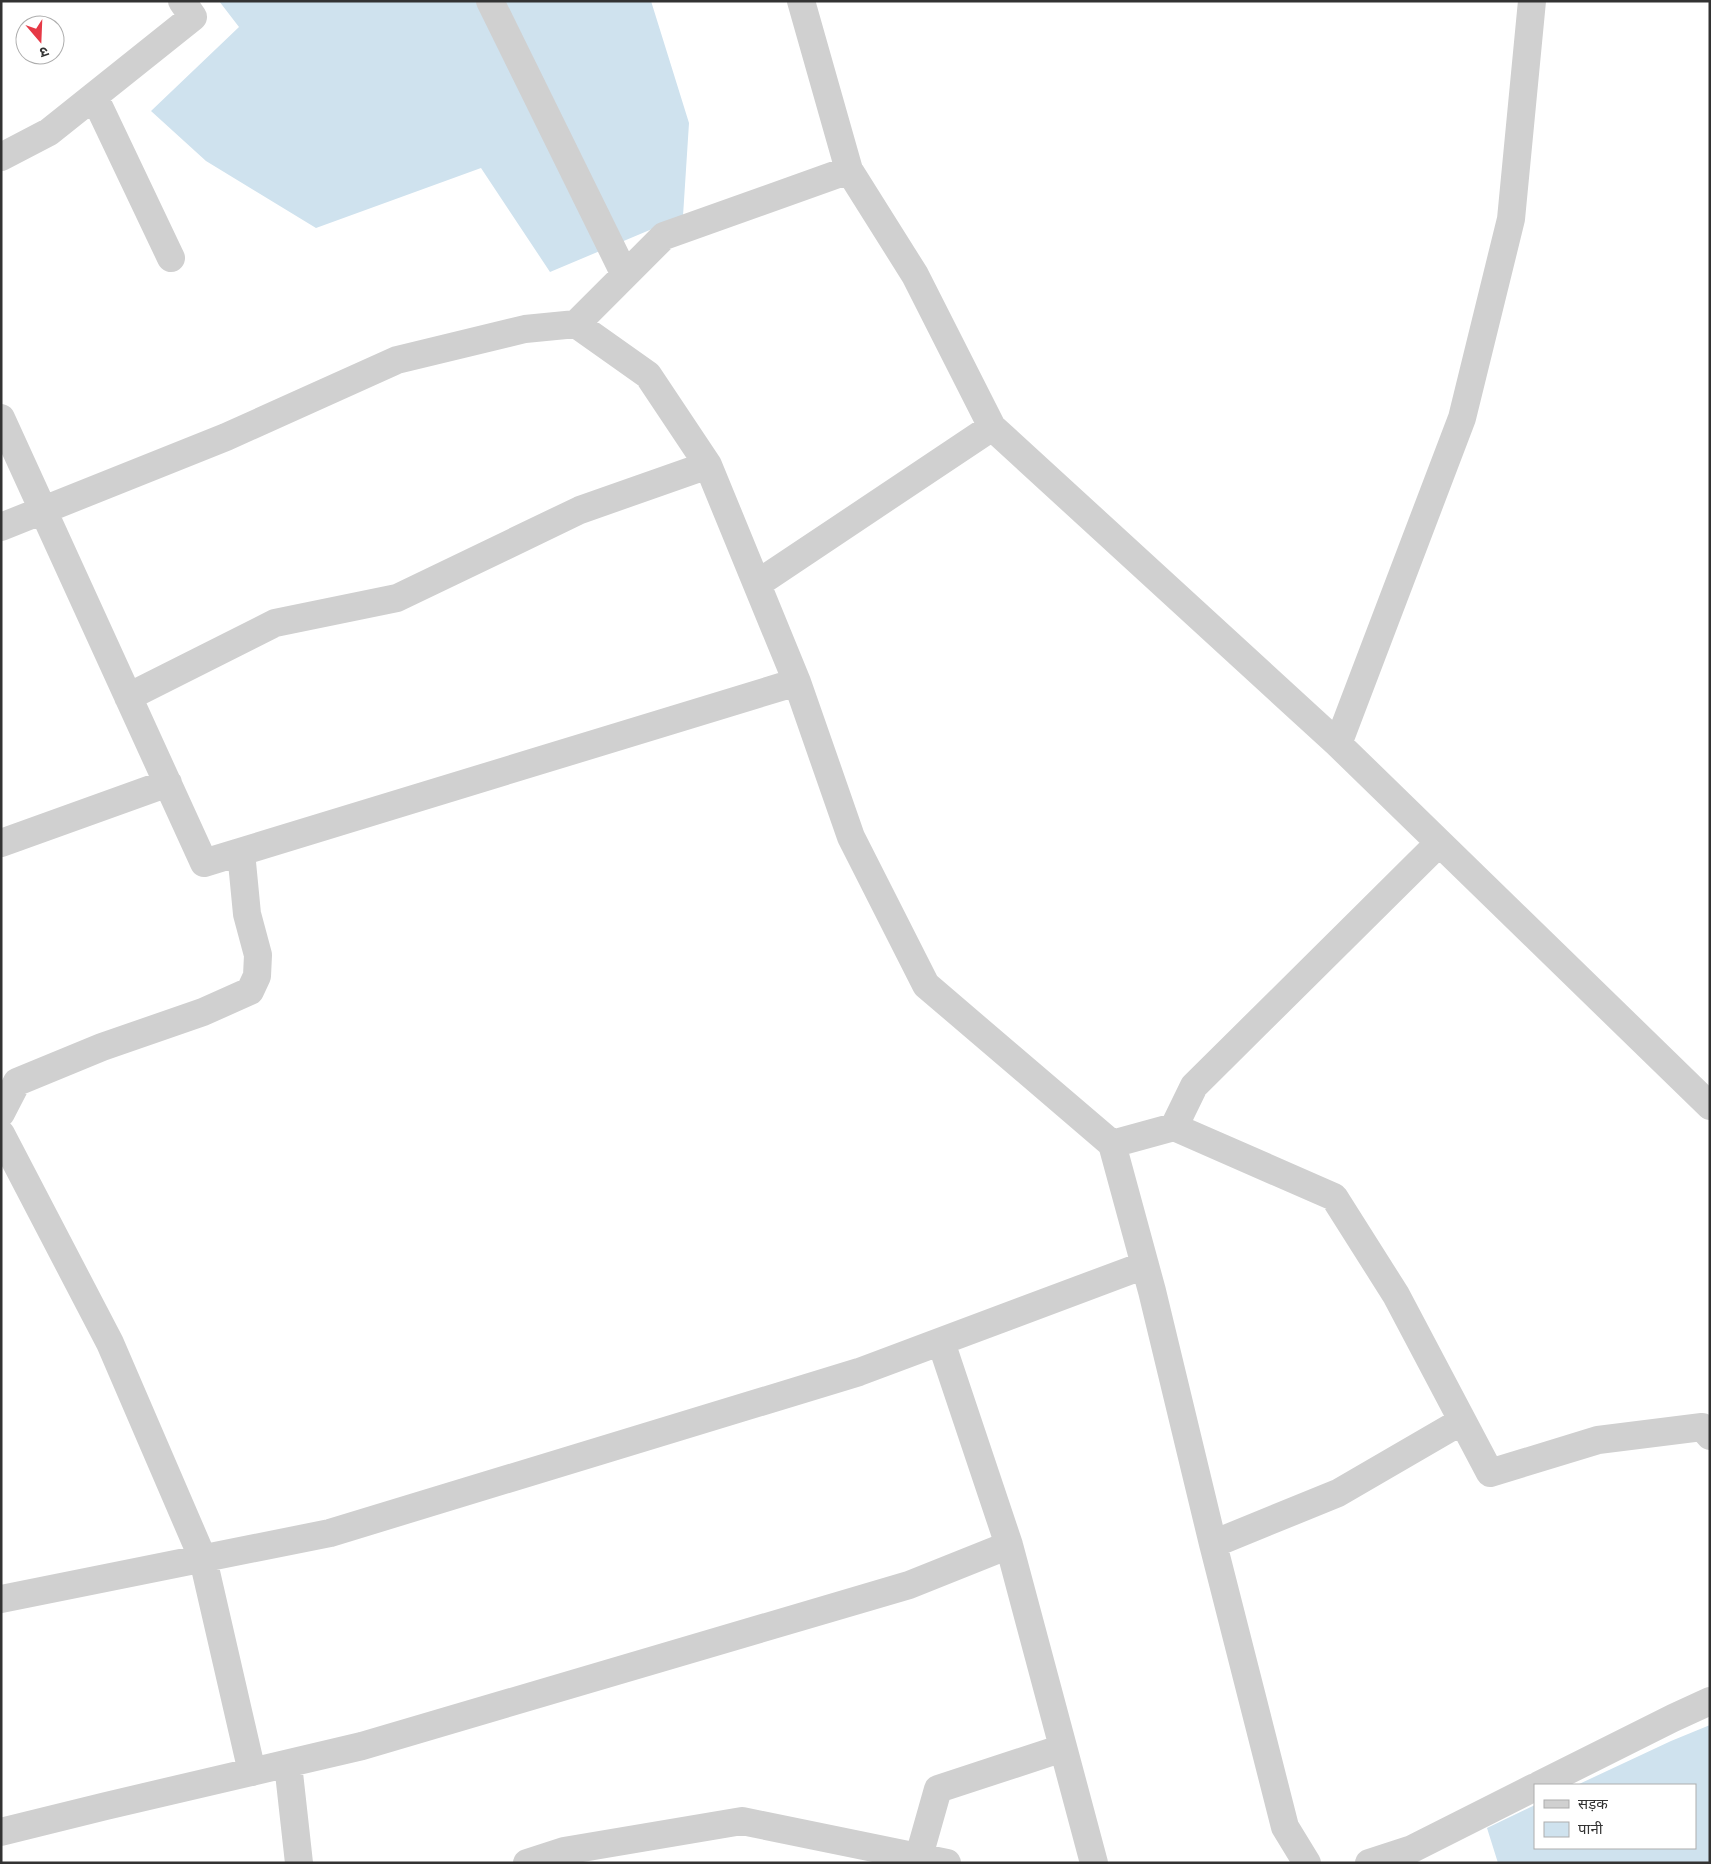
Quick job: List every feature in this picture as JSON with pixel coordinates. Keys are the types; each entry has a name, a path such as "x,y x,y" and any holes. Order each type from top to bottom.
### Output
{"street":[{"path":"1,157 49,132 193,17 182,1"},
{"path":"490,1 625,275"},
{"path":"801,1 848,170 915,275 992,427 1338,744 1710,1106"},
{"path":"1338,744 1462,418 1511,219 1532,1"},
{"path":"94,96 171,258"},
{"path":"1,527 226,437 397,360 525,329 576,324 664,236 848,170"},
{"path":"576,324 648,375 708,465 797,682 851,837 926,986 1112,1144 1145,1265 1212,1544 1285,1827 1307,1863"},
{"path":"1,418 204,863 797,682"},
{"path":"757,584 992,427"},
{"path":"128,697 275,623 397,598 580,510 708,465"},
{"path":"1,843 168,783"},
{"path":"1174,1127 1194,1086 1440,843"},
{"path":"1,1113 17,1082 102,1047 203,1012 250,991 256,976 258,955 247,914 241,852"},
{"path":"1112,1144 1174,1127 1334,1197 1396,1295 1490,1473 1598,1440 1702,1427 1710,1436"},
{"path":"1,1134 110,1343 203,1559 252,1772"},
{"path":"1,1599 330,1533 859,1372 1145,1265"},
{"path":"941,1342 1009,1545 1094,1863"},
{"path":"1212,1544 1338,1493 1462,1421"},
{"path":"1,1832 362,1746 909,1585 1009,1545"},
{"path":"1541,1784 1673,1718 1710,1702"},
{"path":"919,1856 938,1789 1063,1748"},
{"path":"288,1764 299,1863"},
{"path":"1368,1863 1412,1849 1534,1788"},
{"path":"527,1863 564,1851 742,1821 947,1863"}],"water":[{"path":"219,1 651,1 689,123 683,216 550,272 481,168 316,228 206,161 151,111 239,27"},
{"path":"1710,1725 1710,1863 1498,1863 1487,1828 1534,1805 1534,1849 1696,1849 1696,1784 1579,1784"}]}
